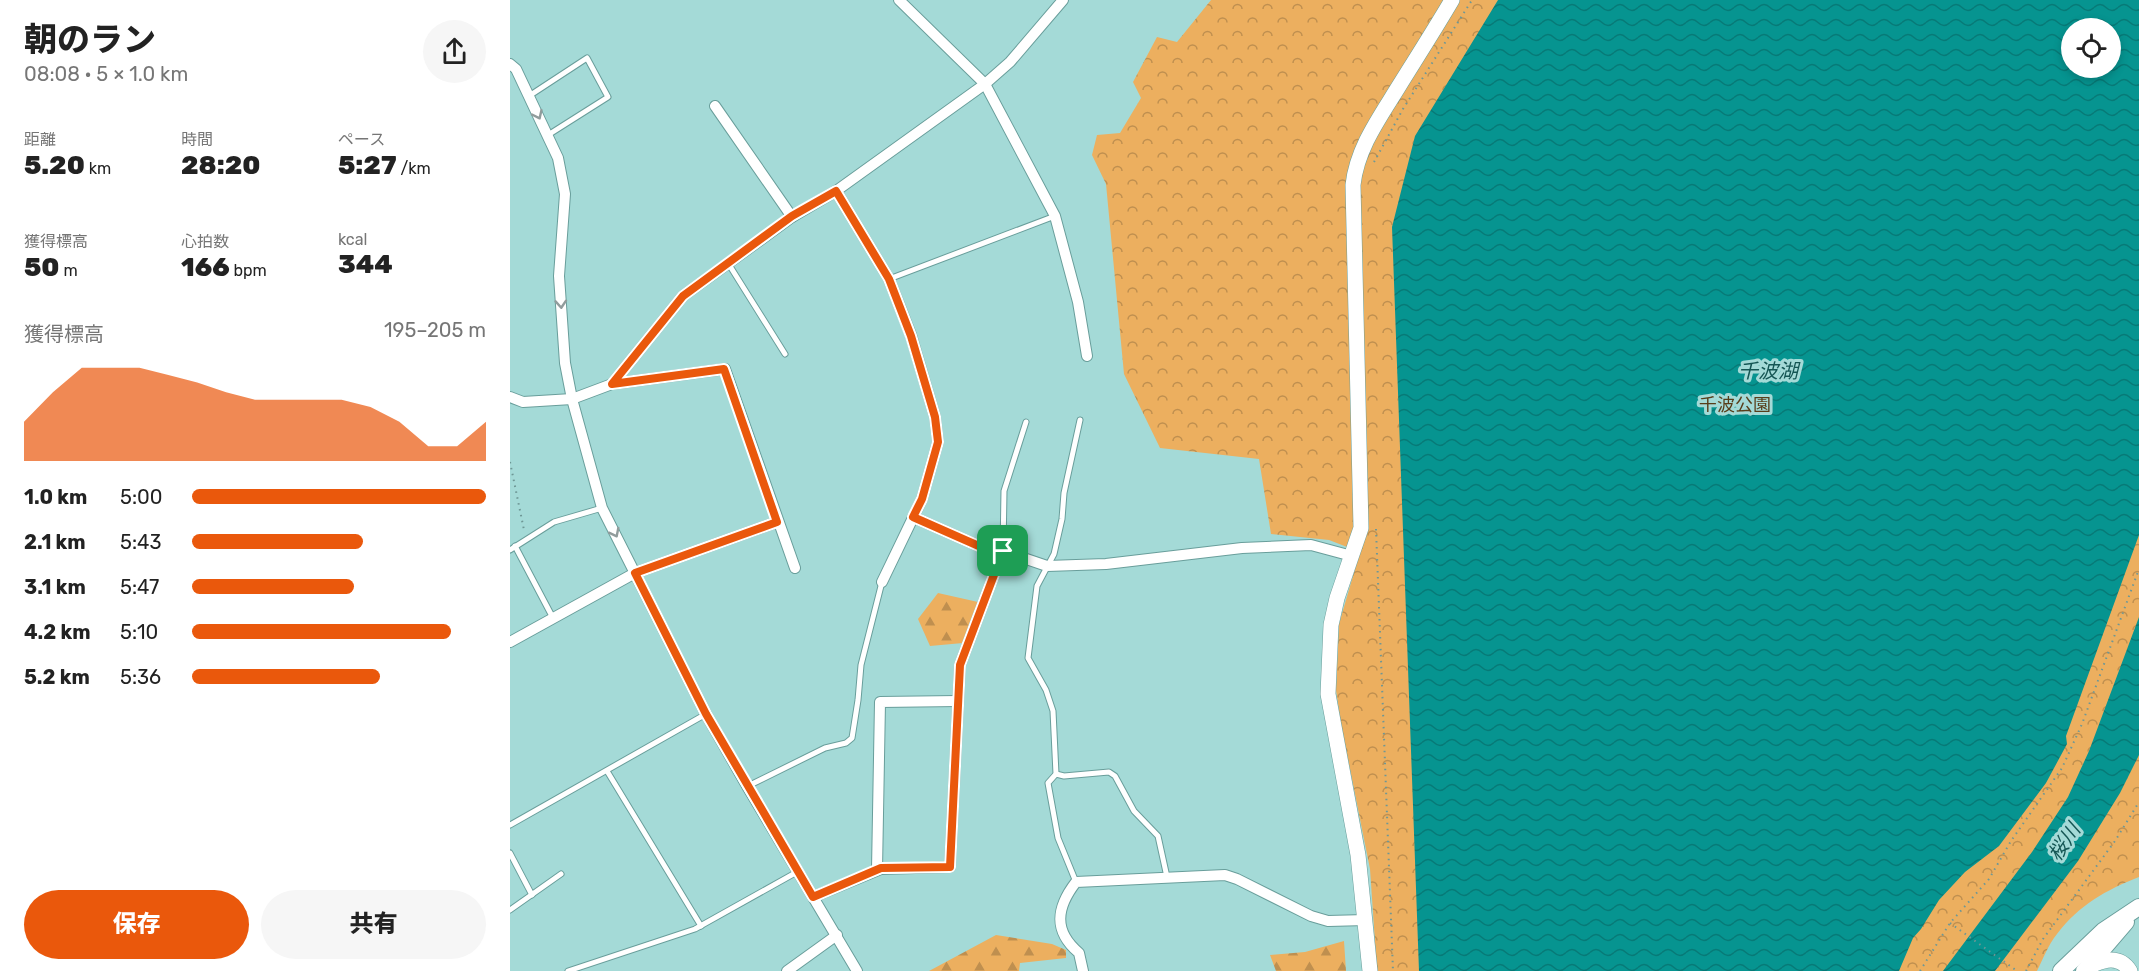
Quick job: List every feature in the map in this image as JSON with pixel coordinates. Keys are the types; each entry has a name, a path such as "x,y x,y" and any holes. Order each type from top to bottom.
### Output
{"main road":[{"path":"2086,969 2139,910"},
{"path":"2061,971 2103,931 2139,910"}],"street":[{"path":"899,0 985,84 1055,216 1078,302 1087,356"},
{"path":"612,384 683,296 792,216 836,191 985,84 1010,62 1063,0"},
{"path":"1370,971 1358,855 1328,694 1331,626 1337,598 1361,528 1353,197 1355,170 1360,153 1385,109 1452,0"},
{"path":"510,64 516,69 558,158 565,194 559,276 565,363 572,399 602,508 706,714 857,971"},
{"path":"715,106 792,216"},
{"path":"836,191 889,279 911,336 935,417 938,442 922,499 882,582"},
{"path":"510,397 523,402 572,399 612,384 724,369 795,568"},
{"path":"913,517 981,547 1003,551 1047,566 1106,564 1242,548 1311,545 1352,556"},
{"path":"510,642 635,573 777,522"},
{"path":"813,897 877,870 950,867 960,665 1003,551"},
{"path":"877,870 880,702 958,701"},
{"path":"1083,971 1079,953 1067,942 1060,925 1063,902 1076,882 1225,875 1311,916 1328,921 1366,920"},
{"path":"787,971 837,935"},
{"path":"2086,969 2103,960 2117,960 2130,971"}],"lane":[{"path":"529,96 587,58 608,97 548,136"},
{"path":"889,279 1055,216"},
{"path":"728,263 785,354"},
{"path":"1076,882 1058,838 1048,783 1056,774 1053,711 1046,690 1028,658 1037,586 1054,554 1080,420"},
{"path":"1003,551 1004,491 1026,422"},
{"path":"553,618 512,548 555,522 602,508"},
{"path":"747,786 825,748 852,738 861,665 882,582"},
{"path":"510,825 706,714"},
{"path":"607,771 701,926"},
{"path":"1056,774 1064,776 1108,772 1115,776 1134,811 1158,836 1167,879"},
{"path":"510,853 532,895"},
{"path":"568,971 701,926 797,872"},
{"path":"510,910 561,874"}],"path":[{"path":"1371,167 1403,109 1472,0"},
{"path":"510,462 526,539"},
{"path":"1376,530 1393,971"},
{"path":"1920,971 1950,923 1989,879 2062,768 2082,724 2139,568"},
{"path":"2026,971 2043,939 2115,841 2139,802"},
{"path":"1950,923 2017,971"}],"green space":[{"name":"千波湖","path":"1211,0 2139,0 2139,877 2104,893 2074,915 2048,947 2037,971 1377,971 1370,869 1336,690 1339,624 1360,552 1329,540 1271,534 1259,459 1160,448 1124,374 1106,184 1092,155 1097,135 1120,133 1141,98 1133,82 1157,37 1177,42"},
{"path":"938,593 978,602 963,643 930,646 918,619"},
{"path":"996,935 1052,944 1066,950 1066,958 1020,963 1019,971 929,971"},
{"path":"1344,941 1346,971 1276,971 1270,955 1305,952"}],"water":[{"name":"千波湖","path":"1498,0 2139,0 2139,535 2066,736 2067,744 2046,783 1999,846 1965,872 1939,900 1913,938 1899,971 1419,971 1392,227 1415,136"},
{"name":"桜川","path":"2139,617 2139,755 2120,793 2078,861 1995,971 1943,971 2032,852 2068,797 2089,751"}],"route":[{"path":"836,191 889,279 911,336 935,417 938,442 922,499 913,517 981,547 1003,551 960,665 950,867 881,868 813,897 706,714 635,573 777,522 724,369 612,384 683,296 783,225 792,216 836,191"}],"park label":[{"name":"千波公園","path":"1735,405"}]}
